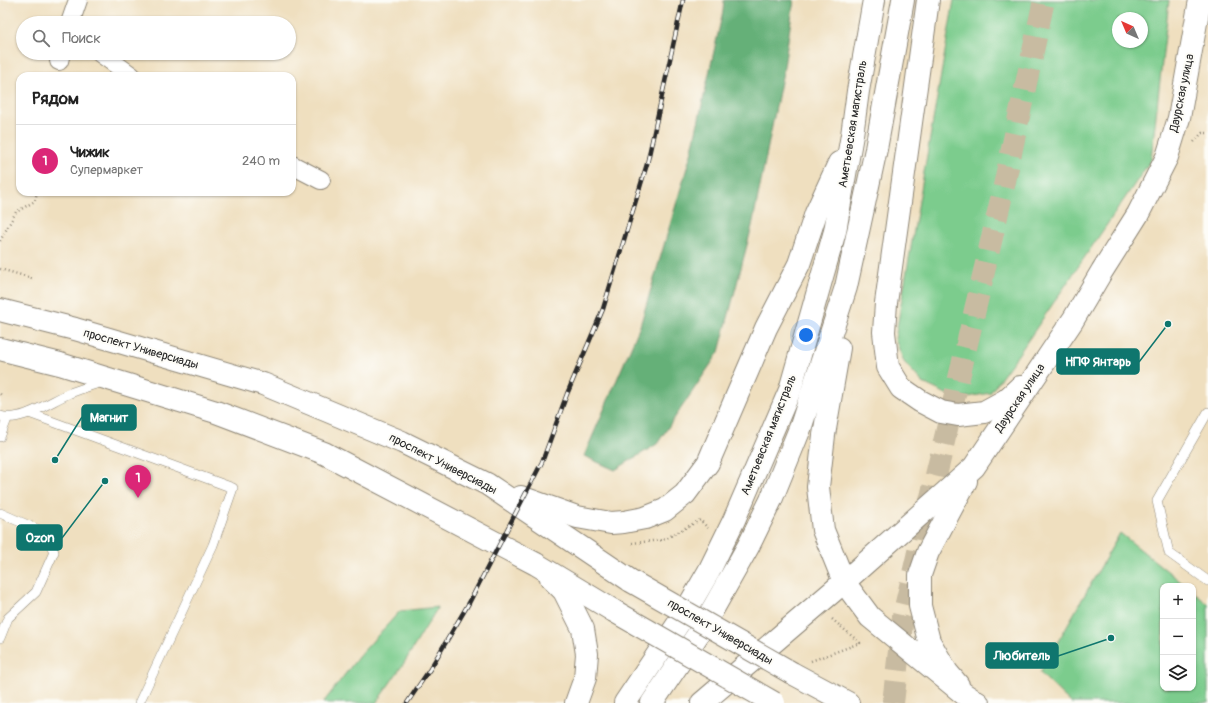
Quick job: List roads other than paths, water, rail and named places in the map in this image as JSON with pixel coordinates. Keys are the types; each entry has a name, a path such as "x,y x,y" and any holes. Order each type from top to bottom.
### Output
{"main road":[{"name":"Аметьевская магистраль","path":"625,703 680,621 709,571 734,520 790,390 834,231 852,135 858,90 874,0"},
{"name":"Аметьевская магистраль","path":"652,703 701,630 749,545 772,500 801,426 846,287 876,149 903,0"},
{"path":"928,0 886,303 884,332 888,367 901,388 920,401 941,412 958,415 984,412 1006,400 1038,372"},
{"name":"Даурская улица","path":"702,703 844,582 974,467 1072,320 1138,214 1167,157 1179,118 1200,0"},
{"path":"487,484 577,517 597,522 611,523 645,518 665,510 685,494 708,463 766,328 799,264 816,213 852,135"},
{"path":"846,287 841,338 824,435 818,487 824,530 844,582 856,601 870,617 971,698"},
{"name":"проспект Универсиады","path":"0,310 263,384 402,442 487,484 631,581 800,667 848,703"},
{"path":"0,349 60,364 216,412 324,453 536,564 614,611 774,703"},
{"path":"971,698 947,672 929,641 920,606 920,575 928,552 974,467"},
{"path":"536,564 564,591 583,629 588,654 585,678 576,703"}],"street":[{"path":"72,16 78,0"},
{"path":"110,60 126,72"},
{"path":"296,167 321,180"}],"lane":[{"path":"0,437 4,417 29,413 70,394 109,379"},
{"path":"1208,412 1157,501 1169,553 1208,581"},
{"path":"29,413 233,488 213,545 139,703"},
{"path":"0,638 8,618 36,592 54,552 46,533 1,515"}],"tunnel":[{"path":"893,703 903,616 1002,195 1044,0"}],"railway":[{"path":"407,703 430,669 469,603 542,462 567,394 603,309 647,164 683,0"}],"place":[{"name":"НПФ Янтарь","path":"1168,324"},
{"name":"Магнит","path":"55,460"},
{"name":"Ozon","path":"105,481"},
{"name":"Чижик","path":"138,498"},
{"name":"Любитель","path":"1111,638"}]}
